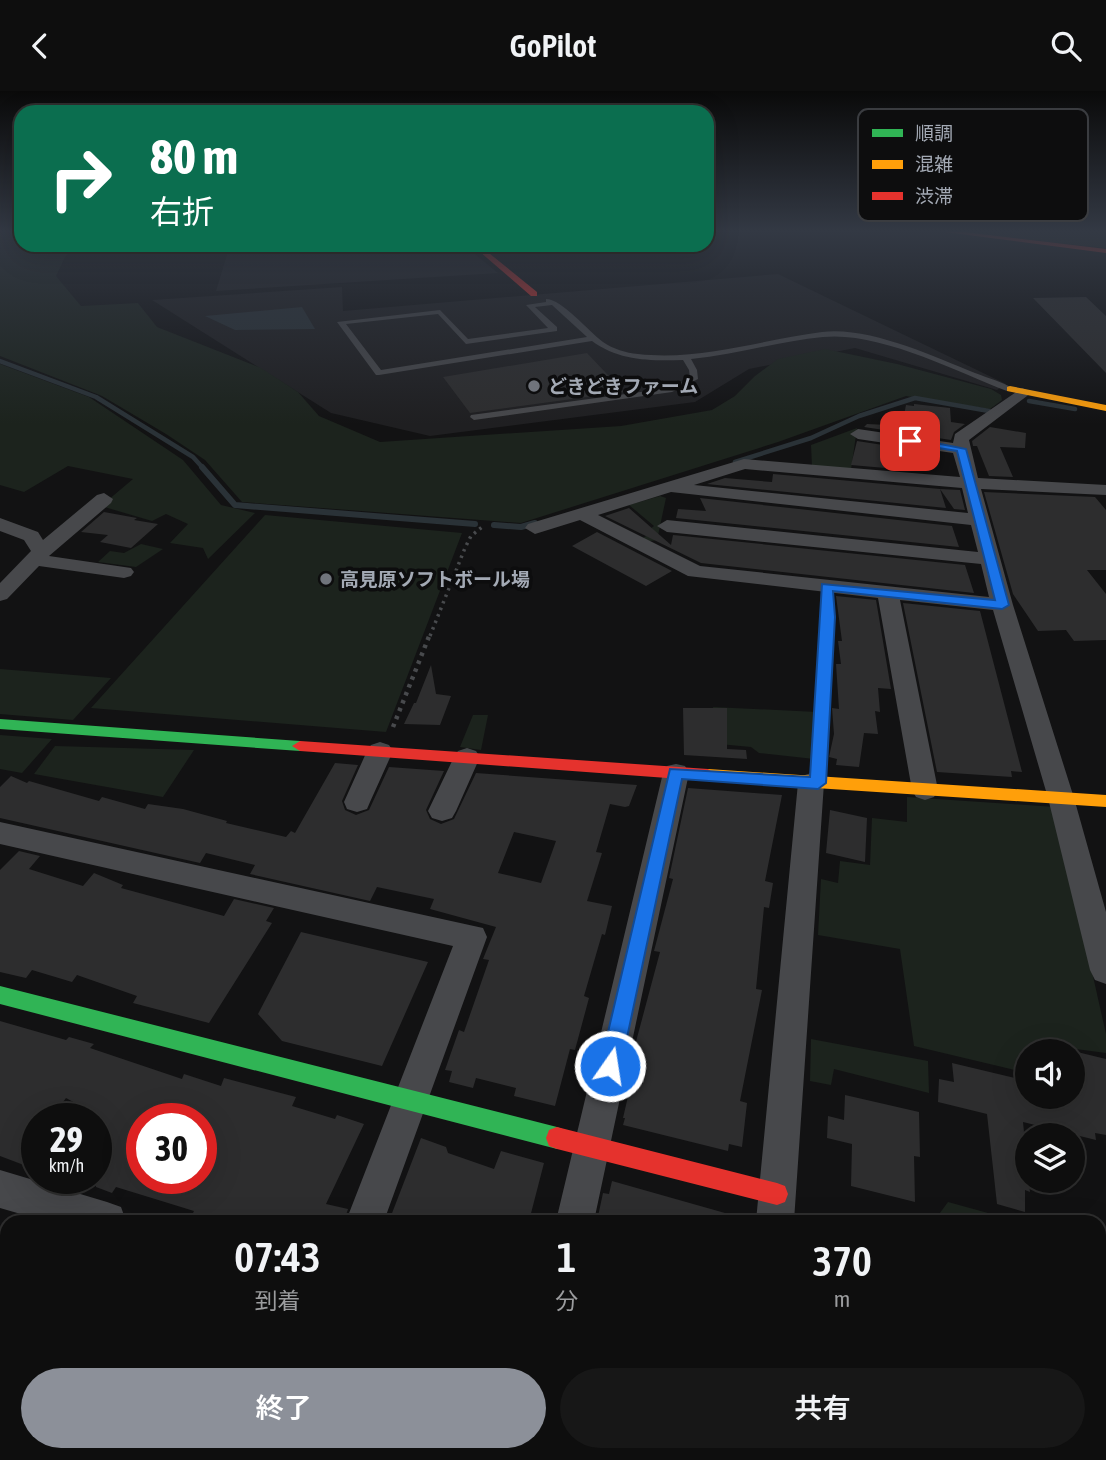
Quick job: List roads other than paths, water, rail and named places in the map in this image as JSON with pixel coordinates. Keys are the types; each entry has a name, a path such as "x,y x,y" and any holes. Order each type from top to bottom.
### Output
{"street":[{"path":"1106,408 1016,391 961,438 961,449 1002,605 1060,798 1106,970"},
{"path":"858,434 961,449"},
{"path":"535,528 673,488 744,464 971,483 1106,490"},
{"path":"673,488 979,520"},
{"path":"661,555 673,488"},
{"path":"0,595 38,556 104,499"},
{"path":"582,514 685,568 704,573 1002,605"},
{"path":"0,524 31,536 38,556"},
{"path":"667,526 991,559"},
{"path":"38,556 124,572"},
{"path":"888,593 925,790"},
{"path":"0,724 815,783 1106,801"},
{"path":"357,802 382,751"},
{"path":"442,811 467,757"},
{"path":"576,1215 676,773"},
{"path":"0,995 593,1145 776,1208 815,783"},
{"path":"1,836 472,937 367,1215"},
{"path":"0,1189 87,1215"}],"lane":[{"path":"538,296 554,303 606,347 632,358 674,360 825,334 845,334 875,338 1016,391"},
{"path":"554,303 529,305 554,329 466,342 440,312 341,322 379,373 595,338"},
{"path":"474,417 672,390 694,379 693,370 686,358"},
{"path":"815,783 828,617 827,587"}],"waterway":[{"path":"0,361 96,397 193,457 203,468"},
{"path":"735,462 811,438 859,416 915,398 989,411"},
{"path":"1029,401 1075,409"},
{"path":"202,467 235,505 475,524"},
{"path":"494,525 521,527 535,523"}],"place":[{"name":"どきどきファーム","path":"534,386"},
{"name":"高見原ソフトボール場","path":"326,579"}]}
